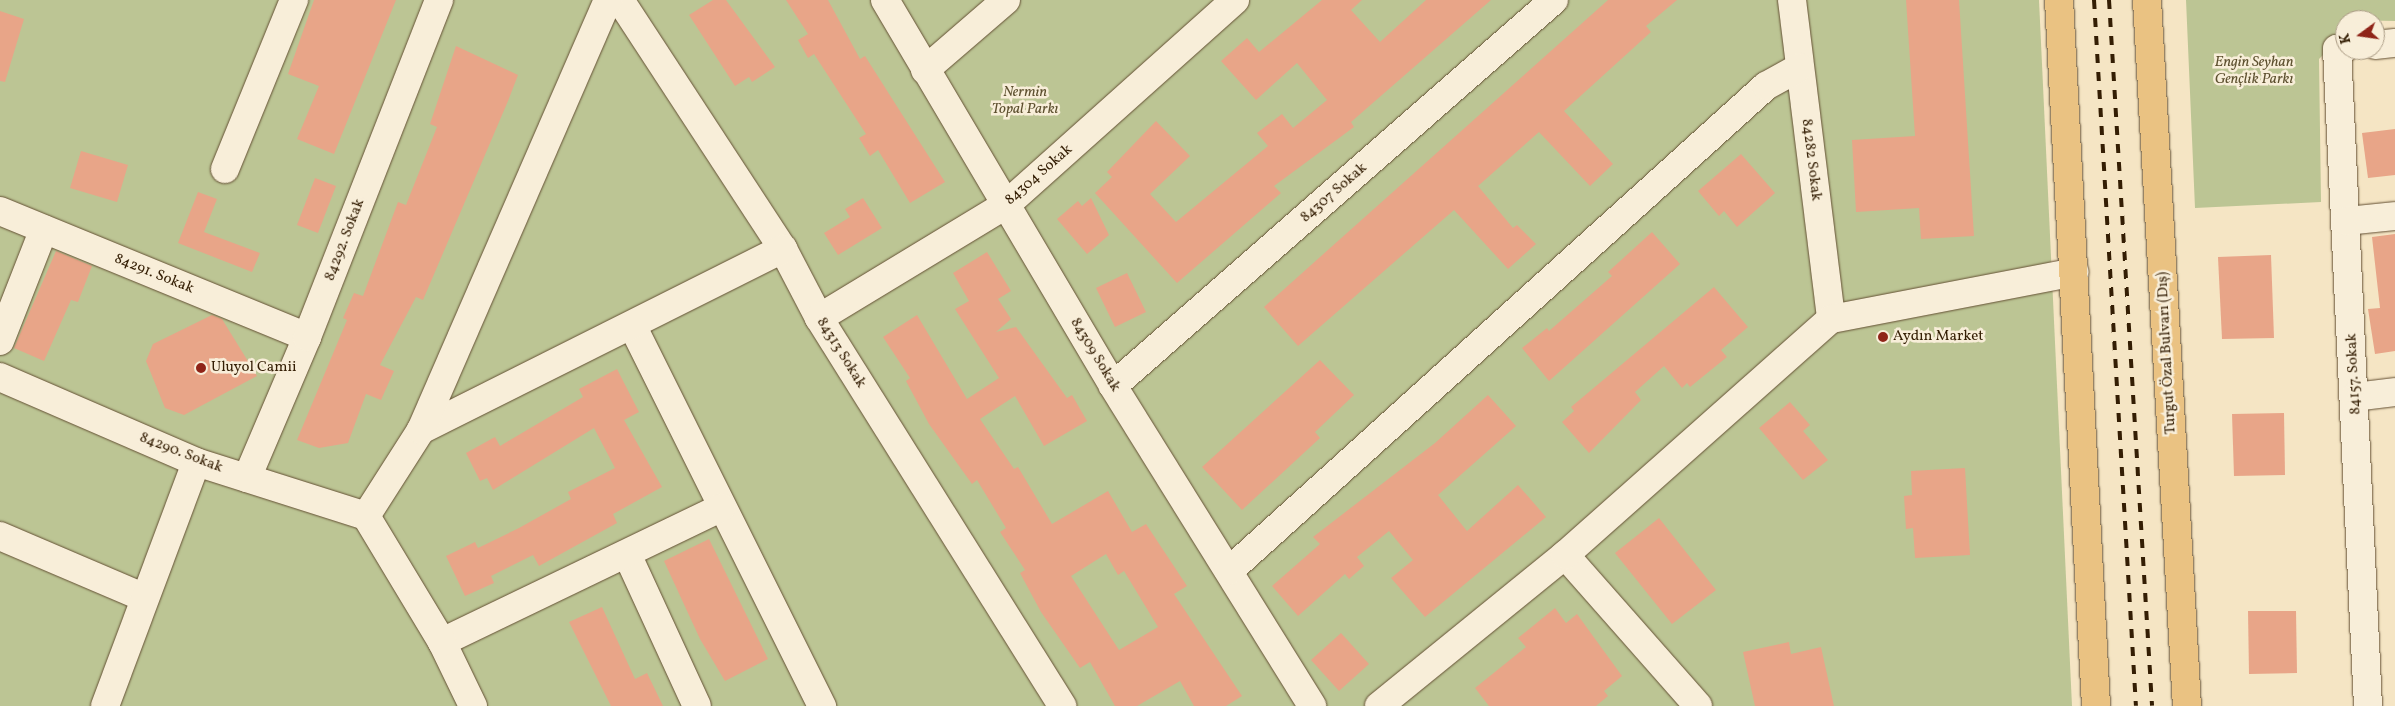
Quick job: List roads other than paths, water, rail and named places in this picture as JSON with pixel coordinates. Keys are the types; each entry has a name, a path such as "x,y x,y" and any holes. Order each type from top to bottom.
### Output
{"main road":[{"path":"2059,0 2096,706"},
{"name":"Turgut Özal Bulvarı (Dış)","path":"2147,0 2187,706"}],"street":[{"path":"225,169 294,0"},
{"name":"84292. Sokak","path":"247,478 308,337 439,0"},
{"path":"474,706 442,642 366,516 421,430 608,0"},
{"name":"84313 Sokak","path":"620,0 783,249 819,318 1062,706"},
{"name":"84309 Sokak","path":"885,0 1113,386 1312,706"},
{"path":"925,70 1006,0"},
{"name":"84304 Sokak","path":"819,318 1007,204 1235,0"},
{"name":"84307 Sokak","path":"1113,386 1554,0"},
{"name":"84282 Sokak","path":"1792,0 1831,319"},
{"name":"84157. Sokak","path":"2338,60 2347,221 2368,706"},
{"path":"1229,571 1766,86 1799,68"},
{"name":"84291. Sokak","path":"0,211 308,337"},
{"path":"2347,221 2395,216"},
{"path":"0,342 44,229"},
{"path":"421,430 633,327 783,249"},
{"path":"1379,706 1565,555 1831,319 2074,272"},
{"path":"633,327 721,508 822,706"},
{"name":"84290. Sokak","path":"0,377 196,462 366,516"},
{"path":"2355,397 2395,392"},
{"path":"105,706 142,597 196,462"},
{"path":"442,642 721,508"},
{"path":"0,536 142,597"},
{"path":"627,554 697,706"},
{"path":"1565,555 1698,706"}],"railway":[{"path":"2094,0 2136,706"},
{"path":"2109,0 2152,706"}],"place":[{"name":"Aydın Market","path":"1883,337"},
{"name":"Uluyol Camii","path":"201,368"}],"park label":[{"name":"Engin Seyhan Gençlik Parkı","path":"2254,70"},
{"name":"Nermin Topal Parkı","path":"1025,100"}]}
